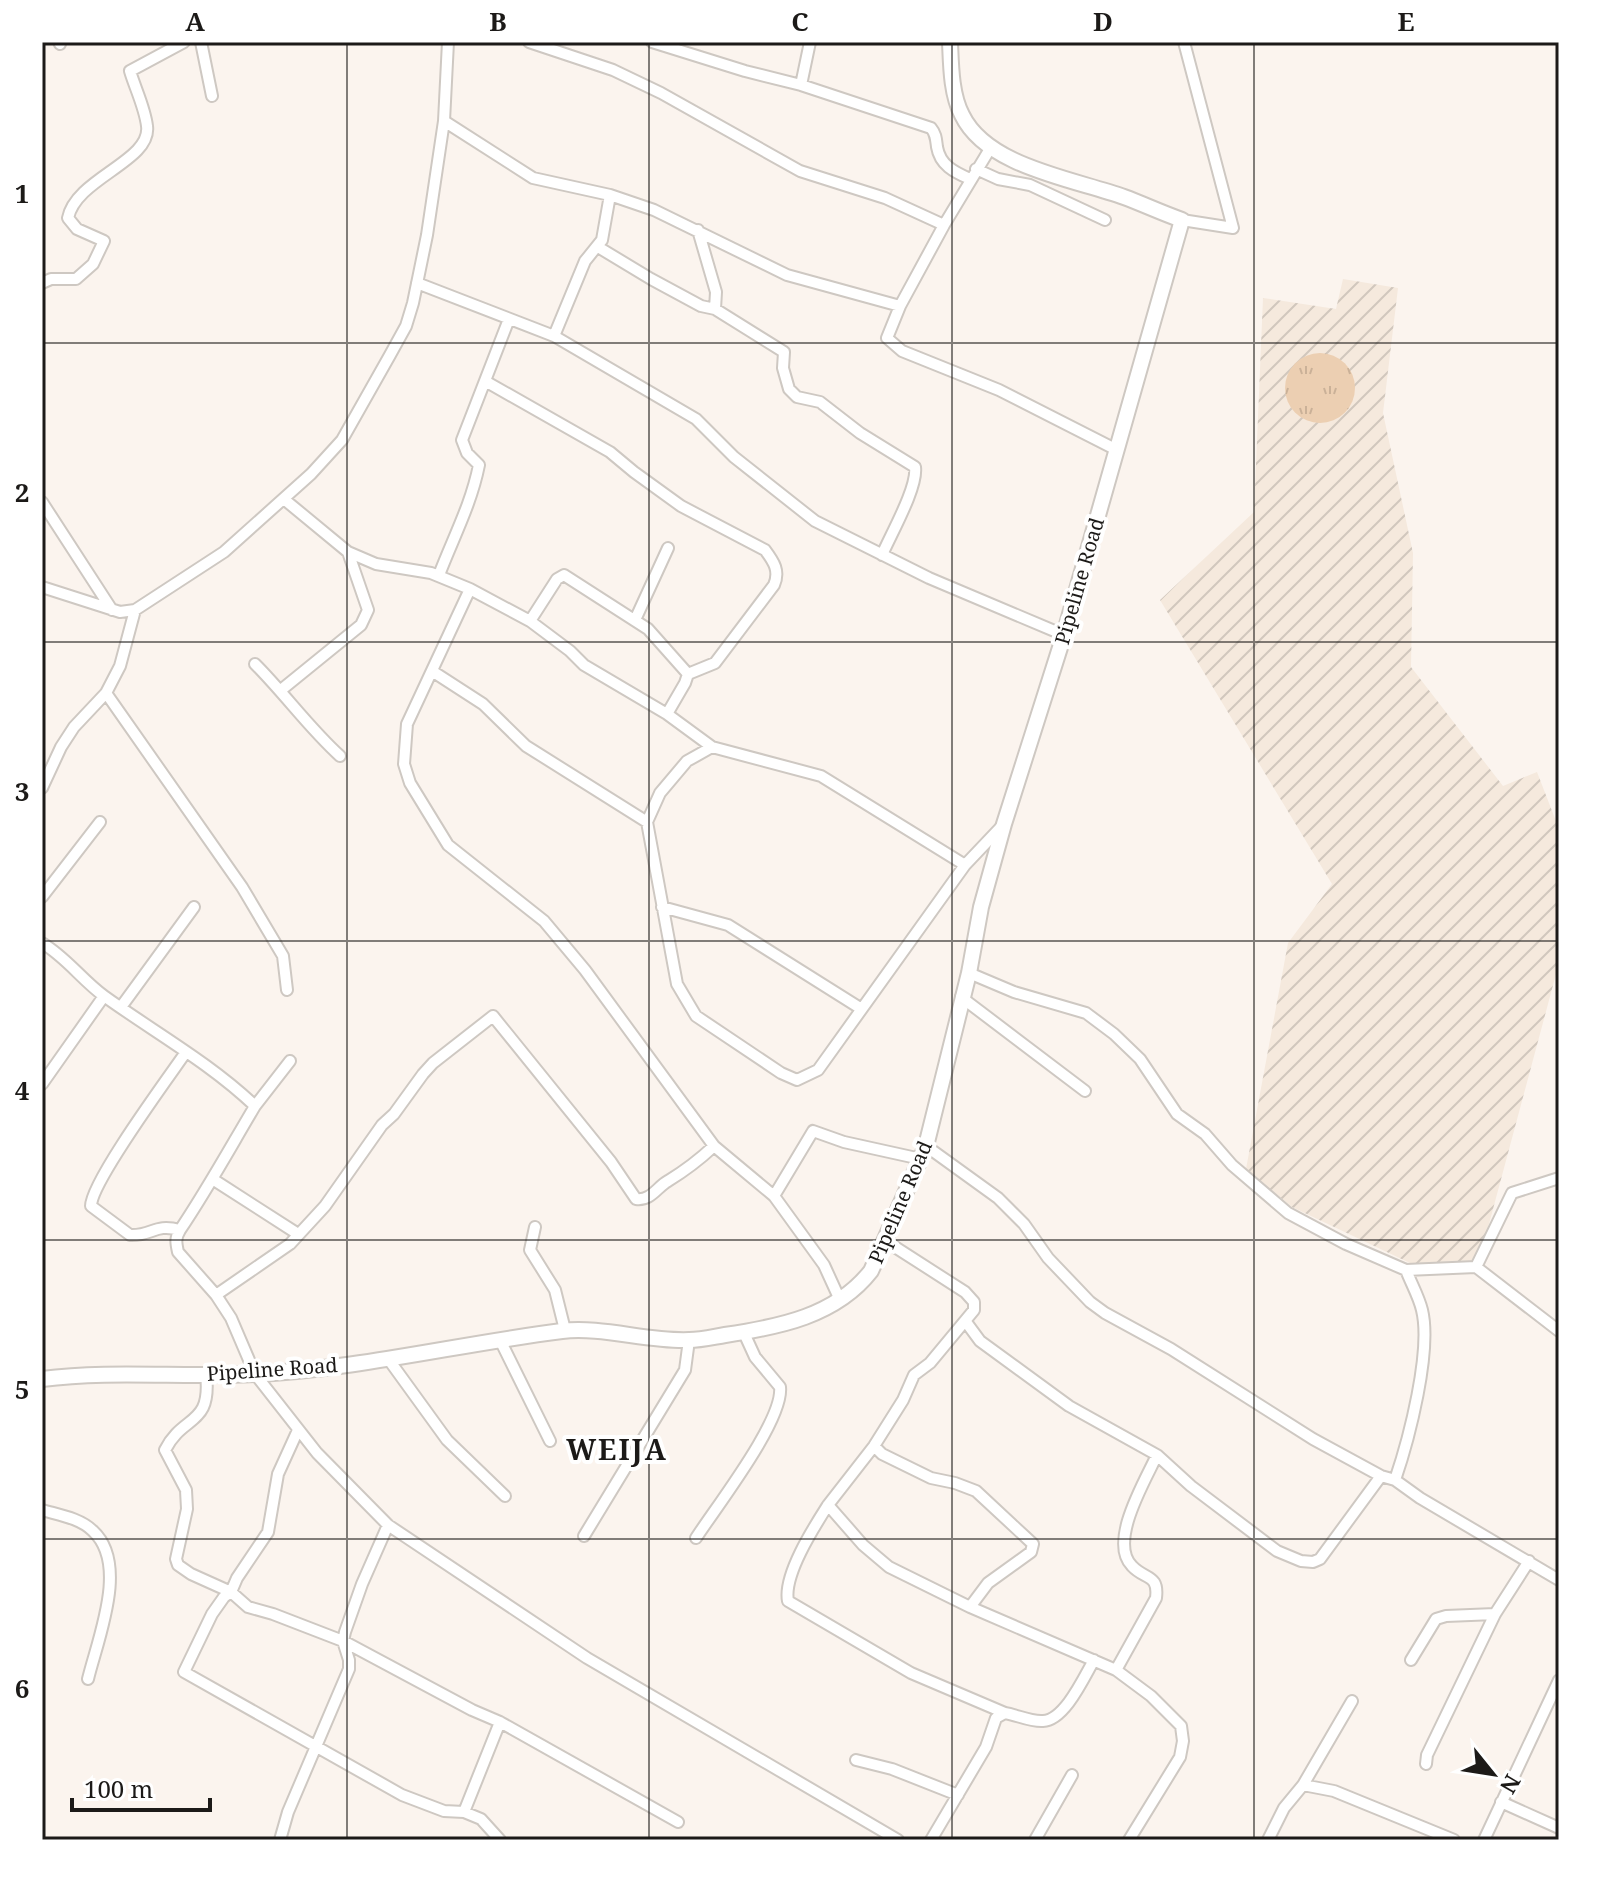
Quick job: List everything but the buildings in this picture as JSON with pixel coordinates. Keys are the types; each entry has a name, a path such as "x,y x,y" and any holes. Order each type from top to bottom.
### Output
{"street":[{"path":"42,283 51,279 76,279 93,264 104,241 77,229 68,218 71,206 95,181 142,147 148,128 130,71 184,42"},
{"path":"201,42 212,96"},
{"path":"42,587 120,612 135,610 224,552 285,500 342,440 406,326 417,283 444,121 448,42"},
{"path":"529,42 552,46 613,70 661,93 800,171 885,198 944,225"},
{"path":"652,42 679,46 931,128 945,165 1030,185 1105,220"},
{"path":"801,85 810,42"},
{"path":"950,42 951,66 961,115 977,136 991,147 1017,162 1124,197 1182,220 1233,228 1184,42"},
{"path":"444,121 533,178 610,195 654,210 787,275 900,306"},
{"path":"991,147 944,225 900,306 887,338 902,351 999,390 1117,450"},
{"path":"554,336 585,261 598,247 605,233 610,195"},
{"name":"Pipeline Road","path":"42,1379 86,1374 255,1374 389,1360 565,1330 689,1340 744,1333 811,1316 840,1300 861,1283 871,1271 923,1152 969,973 981,907 1004,824 1064,635 1182,220"},
{"path":"698,230 716,292 715,309"},
{"path":"598,247 701,306 715,309 784,352 783,368 789,389 797,397 820,402 860,433 915,467 912,486 882,555"},
{"path":"417,283 554,336 696,419 734,457 806,515 929,578 1064,635"},
{"path":"439,575 463,522 479,465 467,453 462,440 509,319"},
{"path":"485,381 577,431 681,506 765,550 774,562 777,577 774,585 722,655 709,667 688,674"},
{"path":"285,500 348,552 376,564 439,575 470,589 530,621 584,665 667,714 712,747 821,776 965,865"},
{"path":"42,502 112,610"},
{"path":"635,620 668,548"},
{"path":"281,690 366,618 368,610 348,552"},
{"path":"530,621 557,579 564,575 635,620 657,638 688,674"},
{"path":"470,589 407,724 404,764 410,783 448,845 544,921 585,970 714,1146 774,1196 815,1251 840,1300"},
{"path":"42,788 68,737 106,693 120,666 135,610"},
{"path":"255,664 281,690 319,737 340,756"},
{"path":"432,671 483,704 526,746 647,822"},
{"path":"667,714 688,674"},
{"path":"106,693 242,887 283,956 287,990"},
{"path":"712,747 687,761 660,793 647,822 677,984 696,1016 781,1073 797,1080 818,1070 965,865 1004,824"},
{"path":"42,897 100,822"},
{"path":"121,1007 194,907"},
{"path":"662,907 728,925 860,1008"},
{"path":"42,943 56,951 104,996 233,1086 255,1106"},
{"path":"969,973 1014,992 1086,1013 1114,1034 1140,1059 1177,1114 1205,1134 1260,1191 1288,1213 1375,1258 1406,1270 1476,1267 1559,1331"},
{"path":"42,1084 104,996"},
{"path":"961,997 1085,1091"},
{"path":"216,1295 290,1244 325,1206 382,1125 433,1063 493,1016 611,1162 636,1199 643,1200 668,1180 687,1171 714,1146"},
{"path":"180,1230 165,1226 130,1235 91,1206 90,1200 106,1170 186,1052"},
{"path":"290,1061 255,1106 226,1153 214,1180 176,1237 178,1252 216,1295 231,1318 255,1374 298,1430 388,1525 587,1658 898,1840"},
{"path":"774,1196 813,1131 844,1142 923,1152 1005,1204 1024,1224 1048,1258 1090,1302 1313,1439 1381,1476 1395,1480 1559,1580"},
{"path":"1476,1267 1512,1193 1559,1178"},
{"path":"214,1180 298,1234"},
{"path":"535,1227 530,1250 555,1290 565,1330"},
{"path":"884,1240 965,1292 974,1302 974,1310 930,1363 914,1375 903,1400 874,1446 828,1505 799,1556 787,1593 788,1601 911,1673 1005,1713 1040,1721 1054,1717 1070,1700 1094,1660"},
{"path":"1395,1480 1424,1357 1422,1309 1406,1270"},
{"path":"966,1322 980,1341 1069,1406 1157,1455 1241,1525 1277,1551 1301,1561 1320,1559 1381,1476"},
{"path":"696,1538 760,1442 780,1399 780,1387 755,1357 744,1333"},
{"path":"584,1536 685,1370 689,1340"},
{"path":"501,1342 550,1441"},
{"path":"389,1360 447,1440 505,1496"},
{"path":"206,1374 208,1394 205,1406 197,1418 171,1439 165,1450 186,1490 187,1509 176,1559 178,1565 231,1592 248,1607 343,1641 500,1722 678,1822"},
{"path":"298,1430 273,1490 272,1522 268,1532 231,1592 212,1614 184,1672 402,1795 444,1811 464,1812 481,1819 500,1840"},
{"path":"874,1446 882,1454 931,1478 976,1491 1033,1544 1031,1552 988,1583 970,1607"},
{"path":"1116,1670 1156,1598 1157,1587 1152,1579 1132,1567 1126,1557 1123,1539 1157,1455"},
{"path":"828,1505 863,1545 889,1567 970,1607 1116,1670 1151,1696 1181,1726 1183,1741 1180,1757 1129,1840"},
{"path":"42,1510 78,1521 92,1529 108,1554 111,1585 88,1679"},
{"path":"280,1840 288,1812 349,1669 343,1641 362,1584 388,1525"},
{"path":"1426,1764 1427,1755 1495,1614 1529,1561"},
{"path":"1411,1660 1436,1619 1495,1614"},
{"path":"1484,1840 1559,1680"},
{"path":"1268,1840 1284,1808 1303,1785 1352,1701"},
{"path":"931,1840 986,1747 996,1718 1005,1713"},
{"path":"464,1812 500,1722"},
{"path":"856,1760 892,1769 958,1795"},
{"path":"1035,1840 1072,1775"},
{"path":"1303,1785 1334,1791 1454,1840"},
{"path":"1501,1802 1559,1828"}],"shaded area":[{"path":"1343,279 1398,288 1383,413 1413,553 1411,667 1503,786 1537,772 1559,829 1559,963 1478,1265 1410,1263 1292,1207 1246,1169 1288,943 1332,884 1160,600 1254,512 1263,298 1336,309"}],"green space":[{"path":"1313,353 1327,353 1349,368 1355,388 1353,401 1345,413 1327,423 1313,423 1291,408 1285,395 1285,381 1300,359"}],"district":[{"name":"WEIJA","path":"617,1449"}]}
